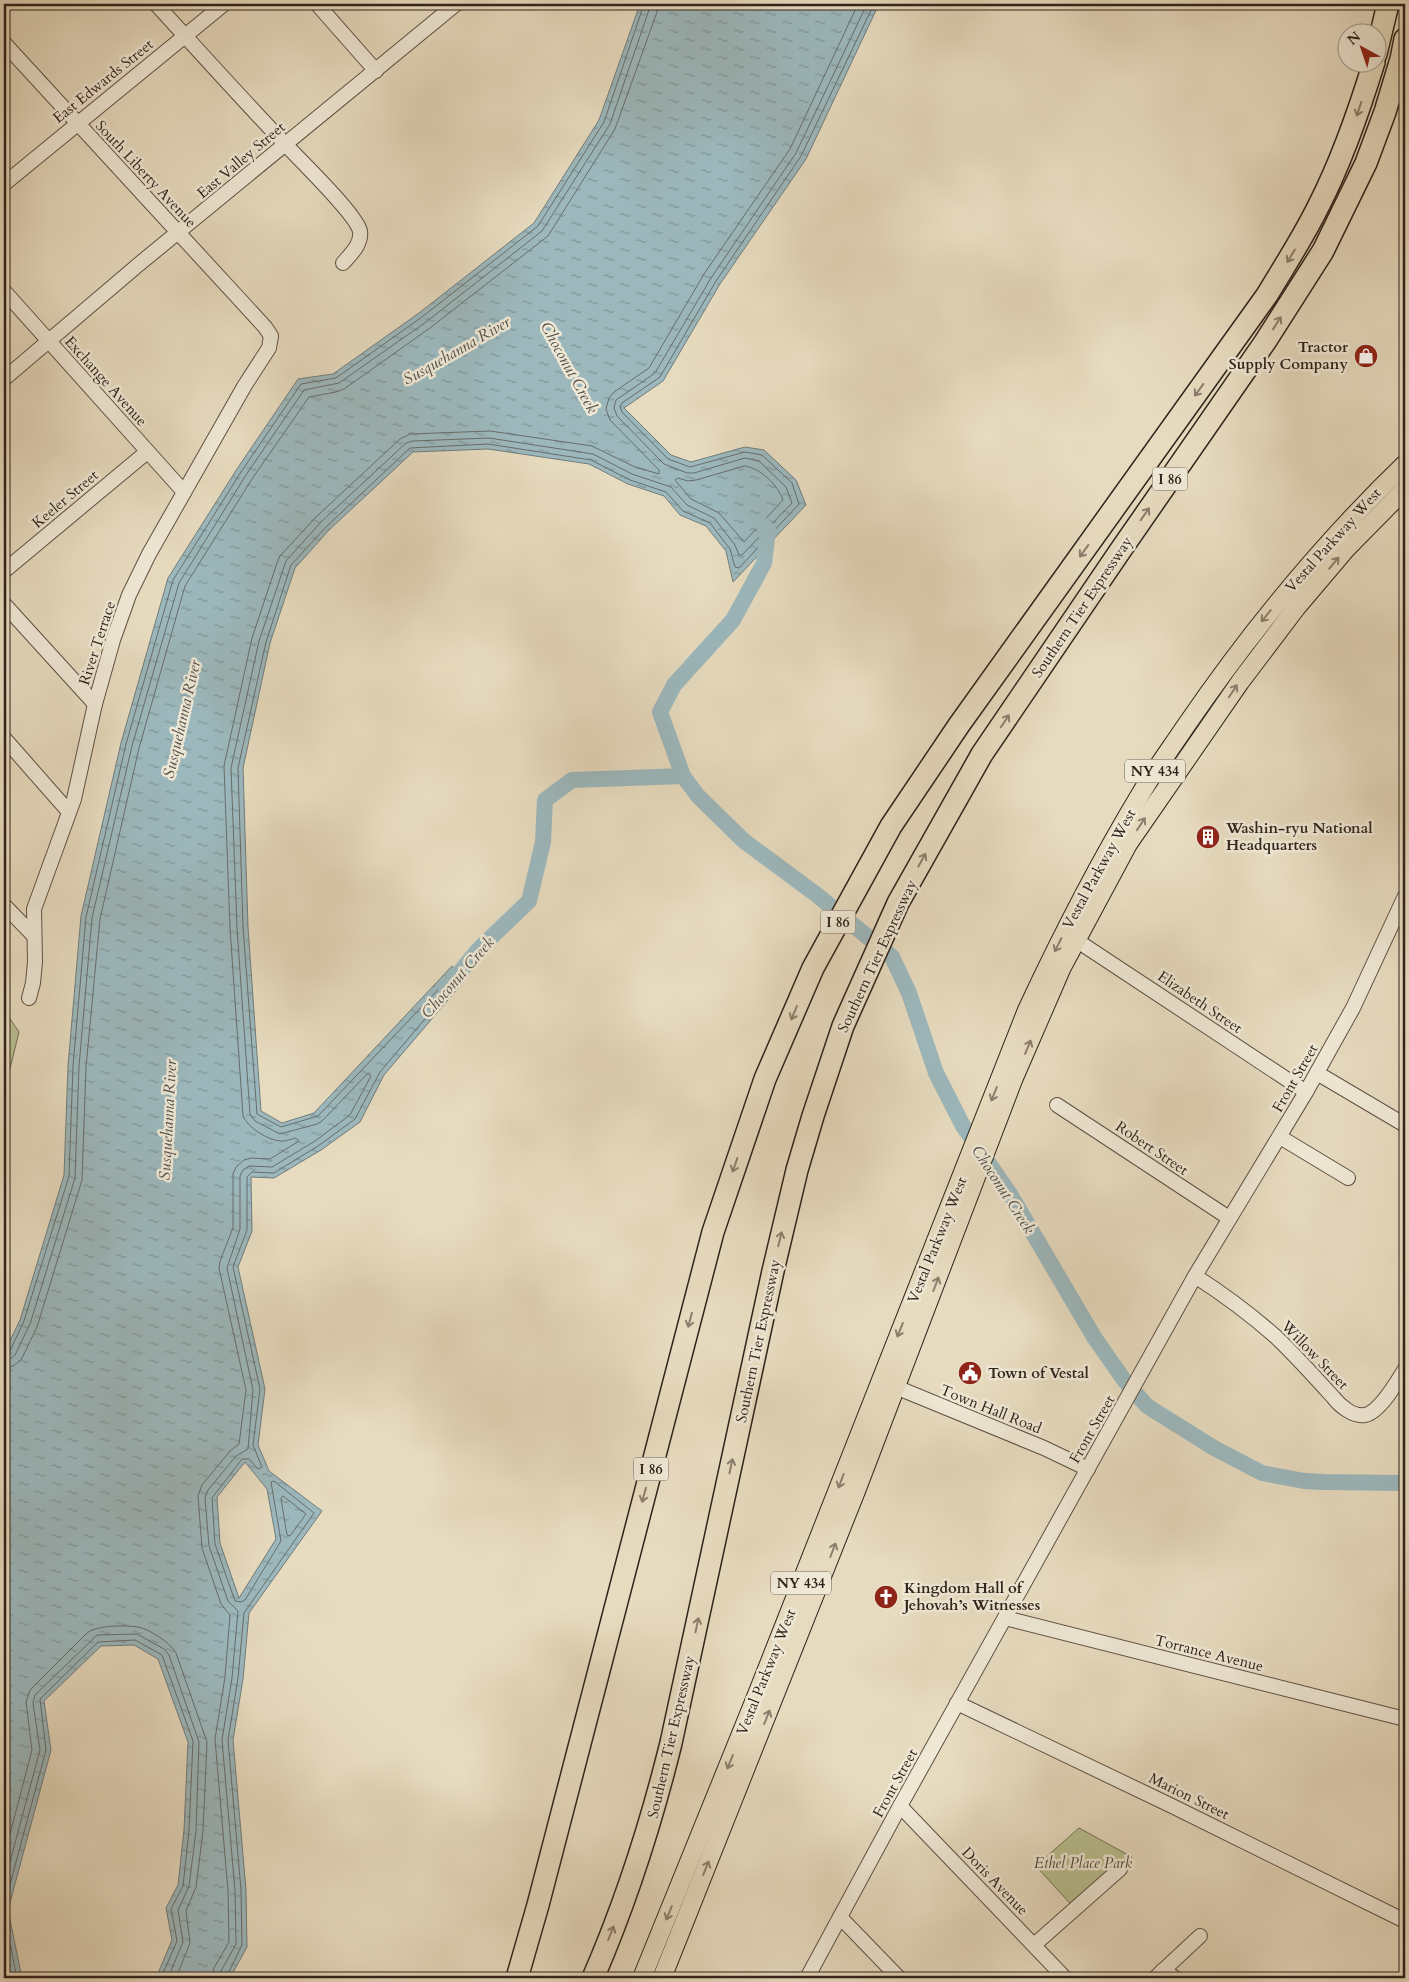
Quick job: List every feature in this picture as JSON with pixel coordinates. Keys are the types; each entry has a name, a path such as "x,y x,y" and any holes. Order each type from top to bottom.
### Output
{"highway":[{"path":"1384,22 1388,4"},
{"name":"Southern Tier Expressway","path":"593,1978 630,1886 653,1815 671,1743 771,1281 797,1170 843,1026 898,903 982,754 1260,350 1323,251 1366,162 1385,112 1405,38"},
{"name":"Southern Tier Expressway","path":"517,1978 713,1232 765,1079 813,968 891,826 959,724 1267,295 1300,240 1330,182 1358,114 1371,72"}],"main road":[{"name":"Vestal Parkway West","path":"662,1978 777,1694 897,1387 966,1204 985,1134 1028,1010 1059,942 1097,869 1144,788 1221,674 1258,626 1346,523 1405,464"},
{"name":"Vestal Parkway West","path":"642,1978 758,1692 958,1187 1013,1080 1062,967 1133,837 1240,682 1296,608 1340,556 1405,489"}],"street":[{"path":"156,4 323,183 354,219 360,229 360,237 357,247 343,263"},
{"name":"East Edwards Street","path":"4,184 224,4"},
{"path":"316,4 376,70"},
{"name":"East Valley Street","path":"4,379 456,4"},
{"name":"South Liberty Avenue","path":"4,43 266,327"},
{"name":"Exchange Avenue","path":"4,291 184,492"},
{"name":"River Terrace","path":"29,998 33,983 34,909 74,799 105,665 129,595 149,554 184,492 245,385 269,348 270,336 266,327"},
{"name":"Keeler Street","path":"4,571 147,452"},
{"path":"4,604 95,704"},
{"path":"4,738 69,812"},
{"name":"Front Street","path":"807,1978 900,1806 1195,1276 1317,1073 1352,1008 1405,896"},
{"path":"4,905 34,936"},
{"name":"Elizabeth Street","path":"1076,940 1306,1092"},
{"path":"1317,1073 1405,1125"},
{"name":"Robert Street","path":"1057,1105 1229,1218"},
{"path":"1280,1137 1348,1178"},
{"name":"Willow Street","path":"1195,1276 1220,1292 1273,1334 1336,1400 1351,1412 1363,1415 1372,1411 1387,1397 1405,1370"},
{"name":"Town Hall Road","path":"880,1381 1044,1448 1088,1470"},
{"name":"Torrance Avenue","path":"1006,1618 1405,1718"},
{"name":"Marion Street","path":"958,1703 1179,1809 1405,1921"},
{"name":"Doris Avenue","path":"900,1806 1065,1978"},
{"path":"1034,1945 1120,1869"},
{"path":"840,1917 899,1978"},
{"path":"1164,1976 1200,1936"}],"green space":[{"path":"4,1010 19,1032 4,1093"},
{"name":"Ethel Place Park","path":"1079,1828 1132,1857 1075,1909 1036,1866"}],"water":[{"name":"Susquehanna River","path":"640,4 879,4 806,159 720,284 663,381 624,408 671,455 691,462 745,447 764,450 796,480 806,505 733,582 726,551 706,526 680,515 664,496 628,484 589,464 488,449 413,452 329,530 295,568 270,643 243,768 248,927 261,1111 282,1123 314,1113 452,966 465,980 384,1075 360,1122 321,1150 274,1178 251,1177 252,1231 238,1267 265,1389 258,1445 269,1471 322,1511 249,1613 243,1679 233,1740 246,1890 247,1947 230,1978 156,1978 172,1940 166,1908 178,1885 184,1830 188,1742 158,1659 134,1645 101,1646 44,1701 51,1750 8,1910 22,1978 4,1978 4,1353 20,1320 64,1175 68,1066 81,916 121,743 168,578 237,469 298,379 333,374 419,313 534,223 599,120","holes":["245,1462 267,1489 276,1539 239,1598 220,1543 217,1497"]}],"waterway":[{"name":"Choconut Creek","path":"683,776 660,712 674,685 733,620 764,563 768,530 764,526"},
{"name":"Choconut Creek","path":"446,989 478,950 529,901 543,842 545,800 572,780 683,776 698,796 744,841 817,895 892,957 909,993 936,1073 963,1126 1010,1194 1094,1337 1124,1380 1147,1406 1214,1448 1262,1473 1304,1481 1405,1483"}],"place":[{"name":"Tractor Supply Company","path":"1366,356"},
{"name":"Washin-ryu National Headquarters","path":"1208,837"},
{"name":"Town of Vestal","path":"970,1373"},
{"name":"Kingdom Hall of Jehovah’s Witnesses","path":"886,1597"}]}
